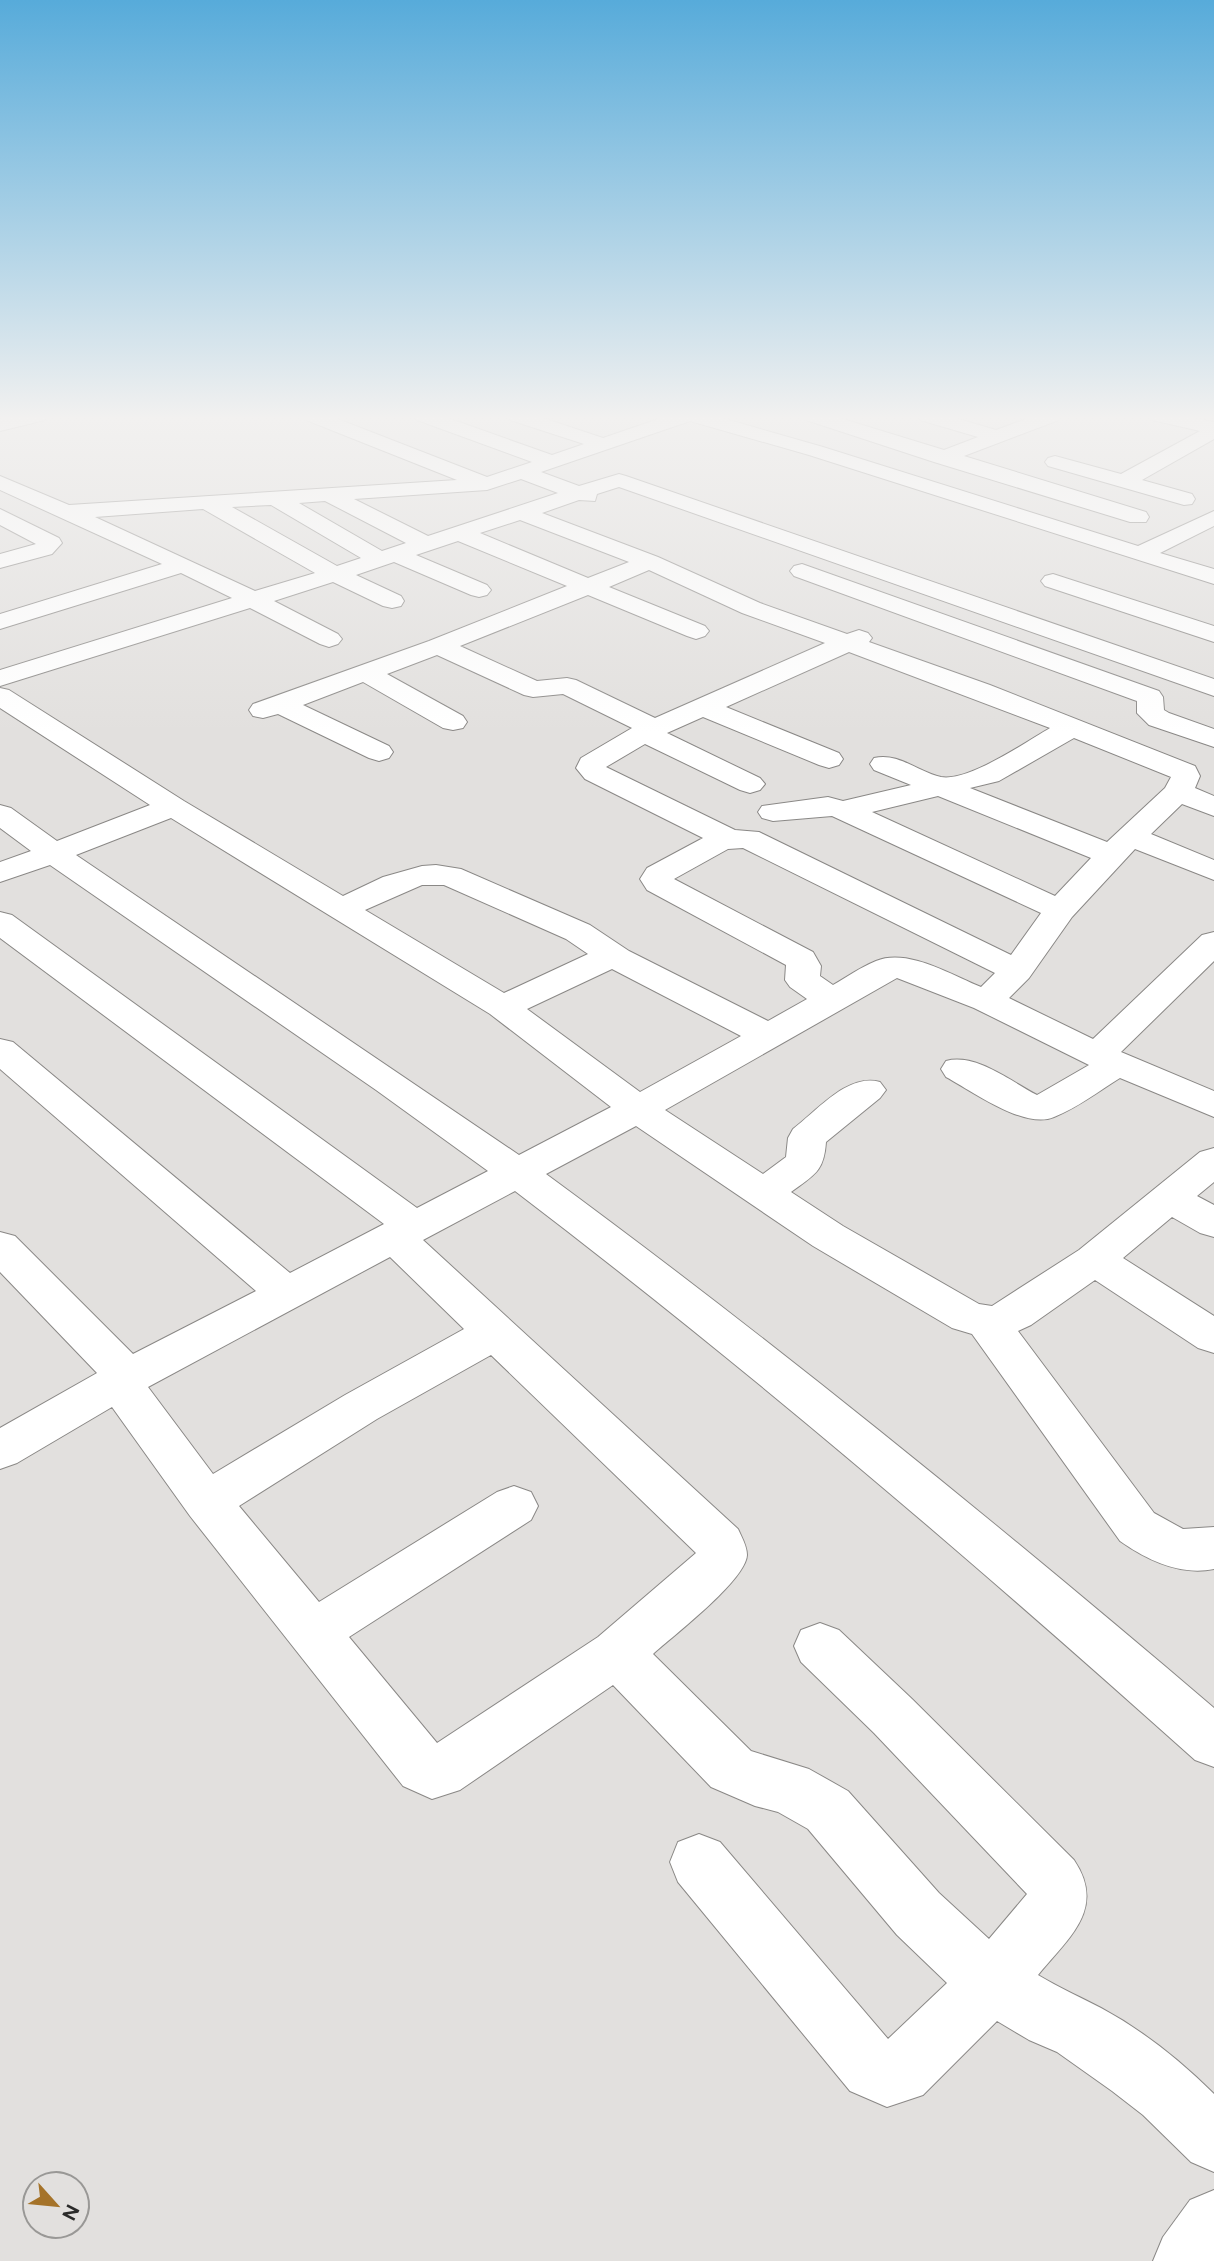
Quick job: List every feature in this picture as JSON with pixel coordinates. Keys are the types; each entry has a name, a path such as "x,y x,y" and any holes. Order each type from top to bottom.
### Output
{"street":[{"path":"0,561 44,550 51,543 10,522"},
{"path":"87,522 182,565 328,639"},
{"path":"164,522 161,530 278,592"},
{"path":"241,522 335,574 391,601"},
{"path":"320,522 387,557 479,590"},
{"path":"381,522 426,544"},
{"path":"0,678 335,574 492,522"},
{"path":"545,522 650,562 751,608 945,678 1180,768 1186,776 1178,792 1121,846 1060,910 1017,971 986,1002"},
{"path":"740,522 1214,688"},
{"path":"1038,522 1214,578"},
{"path":"1139,554 1207,522"},
{"path":"459,533 696,631"},
{"path":"379,752 271,707 438,646 650,562"},
{"path":"775,562 1005,642 1143,694 1150,697 1151,713 1159,719 1214,739"},
{"path":"0,622 182,565"},
{"path":"1053,580 1214,634"},
{"path":"1097,646 1214,584"},
{"path":"667,643 751,608"},
{"path":"729,839 590,768 599,758 649,730 918,612"},
{"path":"945,678 1005,642 1040,625"},
{"path":"438,646 533,689 567,686 751,784"},
{"path":"366,673 453,722"},
{"path":"0,696 173,807 502,1007 638,1109 828,1236 967,1317 995,1323 1016,1314 1094,1260 1214,1161"},
{"path":"1099,738 1151,702"},
{"path":"701,706 829,759"},
{"path":"843,810 989,775 1070,728"},
{"path":"884,764 939,786 1121,846 1214,871"},
{"path":"1178,792 1214,807"},
{"path":"773,812 828,806 843,810 1060,910"},
{"path":"0,873 173,807"},
{"path":"0,814 51,852 517,1172 743,1344 926,1493 1214,1742"},
{"path":"831,1000 802,980 804,966 801,959 658,883 656,879 661,873 729,839 748,839 1017,971"},
{"path":"341,909 417,877 440,874 450,876 578,932 617,958 767,1035"},
{"path":"0,922 403,1230 497,1331 720,1544 723,1550 719,1564 617,1653 457,1762 440,1772 432,1773 424,1768 207,1502 124,1379 15,1283 0,1245"},
{"path":"959,1069 1028,1106 1041,1109 1107,1059 1214,942"},
{"path":"502,1007 601,961 617,958"},
{"path":"0,1450 124,1379 403,1230 638,1109 895,966 986,1002 1107,1059 1212,1102"},
{"path":"0,1050 286,1293"},
{"path":"764,1193 805,1162 807,1138 867,1090"},
{"path":"1168,1197 1214,1223"},
{"path":"1094,1260 1214,1337"},
{"path":"988,1322 1138,1527 1171,1547 1194,1550 1214,1548"},
{"path":"207,1502 360,1407 497,1331"},
{"path":"314,1632 514,1506"},
{"path":"699,1862 880,2075 892,2076 900,2072 992,1983 1057,1905 1060,1894 1058,1885 893,1716 820,1646"},
{"path":"617,1653 731,1769 755,1780 789,1788 828,1810 918,1913 992,1983 1042,2013 1079,2031 1135,2068 1166,2092 1214,2138"},
{"path":"1187,2261 1214,2224"}]}
